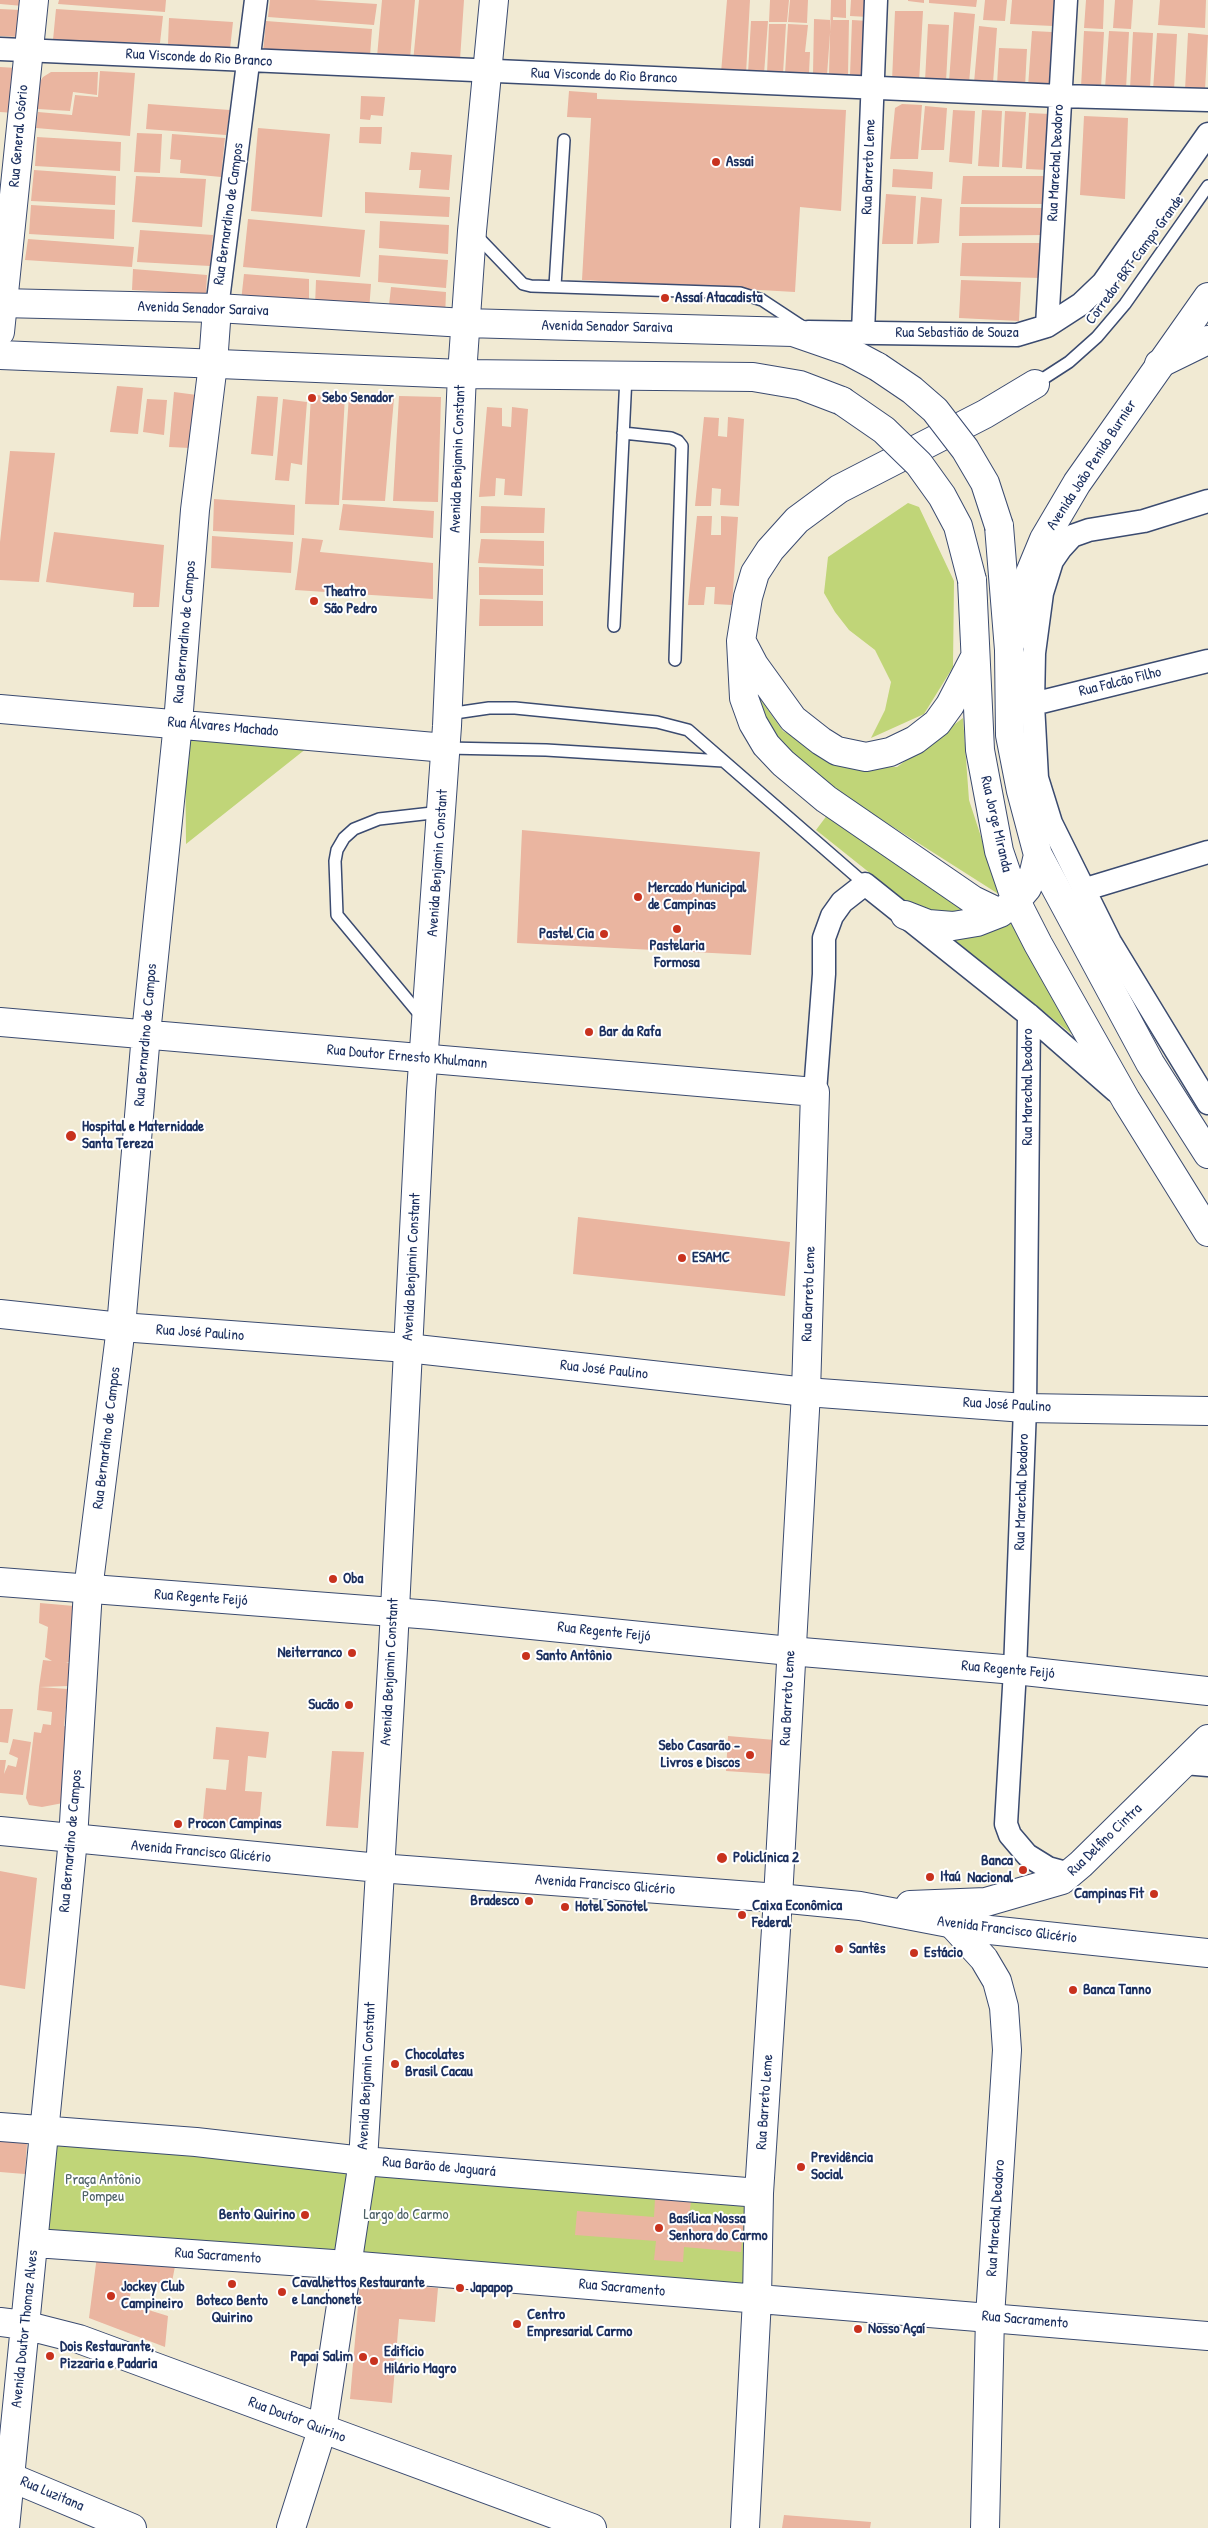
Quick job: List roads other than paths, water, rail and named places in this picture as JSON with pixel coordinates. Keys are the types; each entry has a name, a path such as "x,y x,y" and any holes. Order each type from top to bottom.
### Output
{"main road":[{"name":"Rua General Osório","path":"0,332 27,50 34,0"},
{"name":"Avenida Benjamin Constant","path":"291,2528 322,2430 363,2161 426,1022 448,714 465,324 494,0"},
{"name":"Avenida João Penido Burnier","path":"1009,650 1022,592 1044,539 1077,482 1158,364 1208,297"},
{"name":"Avenida Senador Saraiva","path":"2,303 217,308 465,324 802,332 848,351 878,367 912,390 935,410 966,448 985,483 999,526 1009,650"},
{"name":"Rua Bernardino de Campos","path":"42,2130 73,1839 88,1590 121,1327 146,1034 178,723 195,510 213,364 217,308"},
{"path":"1158,364 1208,340"},
{"path":"0,355 462,374 626,376"},
{"name":"Rua Jorge Miranda","path":"626,376 753,377 800,385 842,401 884,430 925,472 942,496 958,526 972,580 980,750 1008,907 1042,952 1126,1100 1208,1232"},
{"path":"1008,907 973,900 826,799 783,763 766,745 753,723 744,698 741,641 748,597 756,573 770,550 797,520 839,489 986,414 1035,384"},
{"path":"741,641 754,664 793,719 821,742 837,751 866,757 890,752 915,740 937,723 950,705 975,657"},
{"path":"1009,650 1010,735 1021,791 1038,855 1150,1062 1208,1154"},
{"name":"Rua Álvares Machado","path":"0,709 178,723 446,748"},
{"path":"905,916 928,924 953,926 977,922 1008,907 1027,888 1034,872 1038,855"},
{"name":"Rua Doutor Ernesto Khulmann","path":"0,1022 814,1092"},
{"name":"Rua Barreto Leme","path":"745,2528 757,2299 759,2193 778,1898 790,1651 806,1392 814,1092"},
{"name":"Rua José Paulino","path":"0,1314 121,1327 407,1348 806,1392 1025,1408 1208,1411"},
{"name":"Rua Regente Feijó","path":"0,1582 394,1612 790,1651 1015,1670 1208,1691"},
{"name":"Rua Delfino Cintra","path":"860,1906 986,1902 1062,1880 1196,1764 1208,1739"},
{"name":"Avenida Francisco Glicério","path":"0,1831 379,1868 778,1898 860,1906 953,1925 1208,1953"},
{"name":"Rua Marechal Deodoro","path":"953,1925 984,1959 997,1982 1004,2007 1006,2050 990,2316 985,2528"},
{"name":"Rua Barão de Jaguará","path":"0,2127 196,2142 363,2161 759,2193"},
{"name":"Avenida Doutor Thomaz Alves","path":"5,2528 5,2476 12,2323 35,2243 42,2130"},
{"name":"Rua Sacramento","path":"35,2243 346,2264 757,2299 990,2316 1208,2336"},
{"name":"Rua Doutor Quirino","path":"12,2323 79,2339 592,2528"},
{"name":"Rua Luzitana","path":"5,2476 132,2528"}],"street":[{"name":"Rua Bernardino de Campos","path":"217,308 250,60 256,0"},
{"name":"Rua Barreto Leme","path":"864,333 876,0"},
{"name":"Rua Marechal Deodoro","path":"1047,326 1066,0"},
{"name":"Rua Visconde do Rio Branco","path":"0,48 872,88 1208,100"},
{"name":"Rua Sebastião de Souza","path":"802,332 1017,335 1047,326 1081,304 1103,283 1208,134"},
{"path":"1208,501 1144,522 1089,530 1072,536 1061,548 1052,561 1042,593 1034,653 1033,704 1037,778 1051,823 1086,889 1110,942 1208,1103"},
{"name":"Rua Falcão Filho","path":"1033,704 1208,661"},
{"path":"1086,889 1208,852"},
{"name":"Rua Barreto Leme","path":"814,1092 824,974 824,938 832,916 842,902 865,884"},
{"name":"Rua Jorge Miranda","path":"865,884 1029,1014 1126,1100"},
{"name":"Rua Marechal Deodoro","path":"1029,1014 1025,1408 1015,1670 1006,1824 1010,1835 1027,1855 1048,1868 1070,1874"}],"lane":[{"path":"555,286 564,140"},
{"name":"Corredor BRT Campo Grande","path":"1035,384 1069,362 1097,337 1125,304 1208,186"},
{"path":"472,231 518,281 531,286 740,292 762,300 802,332"},
{"path":"614,626 626,376"},
{"path":"623,434 671,438 678,441 682,446 675,660"},
{"path":"448,714 488,708 515,708 657,722 688,730 865,884"},
{"path":"446,748 546,750 723,761"},
{"path":"426,1022 336,915 335,861 337,850 344,838 354,829 379,819 441,812"}],"place":[{"name":"Assai","path":"716,162"},
{"name":"Assaí Atacadista","path":"665,298"},
{"name":"Sebo Senador","path":"312,398"},
{"name":"Theatro São Pedro","path":"314,601"},
{"name":"Mercado Municipal de Campinas","path":"638,897"},
{"name":"Pastelaria Formosa","path":"677,929"},
{"name":"Pastel Cia","path":"604,934"},
{"name":"Bar da Rafa","path":"589,1032"},
{"name":"Hospital e Maternidade Santa Tereza","path":"71,1136"},
{"name":"ESAMC","path":"682,1258"},
{"name":"Oba","path":"333,1579"},
{"name":"Neiterranco","path":"352,1653"},
{"name":"Santo Antônio","path":"526,1656"},
{"name":"Sucão","path":"349,1705"},
{"name":"Sebo Casarão - Livros e Discos","path":"750,1755"},
{"name":"Procon Campinas","path":"178,1824"},
{"name":"Policlínica 2","path":"722,1858"},
{"name":"Banca Nacional","path":"1023,1870"},
{"name":"Itaú","path":"930,1877"},
{"name":"Campinas Fit","path":"1154,1894"},
{"name":"Bradesco","path":"529,1901"},
{"name":"Hotel Sonotel","path":"565,1907"},
{"name":"Caixa Econômica Federal","path":"742,1915"},
{"name":"Santês","path":"839,1949"},
{"name":"Estácio","path":"914,1953"},
{"name":"Banca Tanno","path":"1073,1990"},
{"name":"Chocolates Brasil Cacau","path":"395,2064"},
{"name":"Previdência Social","path":"801,2167"},
{"name":"Bento Quirino","path":"305,2215"},
{"name":"Basílica Nossa Senhora do Carmo","path":"659,2228"},
{"name":"Boteco Bento Quirino","path":"232,2284"},
{"name":"Japapop","path":"460,2288"},
{"name":"Cavalhettos Restaurante e Lanchonete","path":"282,2292"},
{"name":"Jockey Club Campineiro","path":"111,2296"},
{"name":"Centro Empresarial Carmo","path":"517,2324"},
{"name":"Nosso Açaí","path":"858,2329"},
{"name":"Dois Restaurante, Pizzaria e Padaria","path":"50,2356"},
{"name":"Papai Salim","path":"363,2357"},
{"name":"Edifício Hilário Magro","path":"374,2361"}],"park label":[{"name":"Praça Antônio Pompeu","path":"103,2188"},
{"name":"Largo do Carmo","path":"406,2215"}]}
